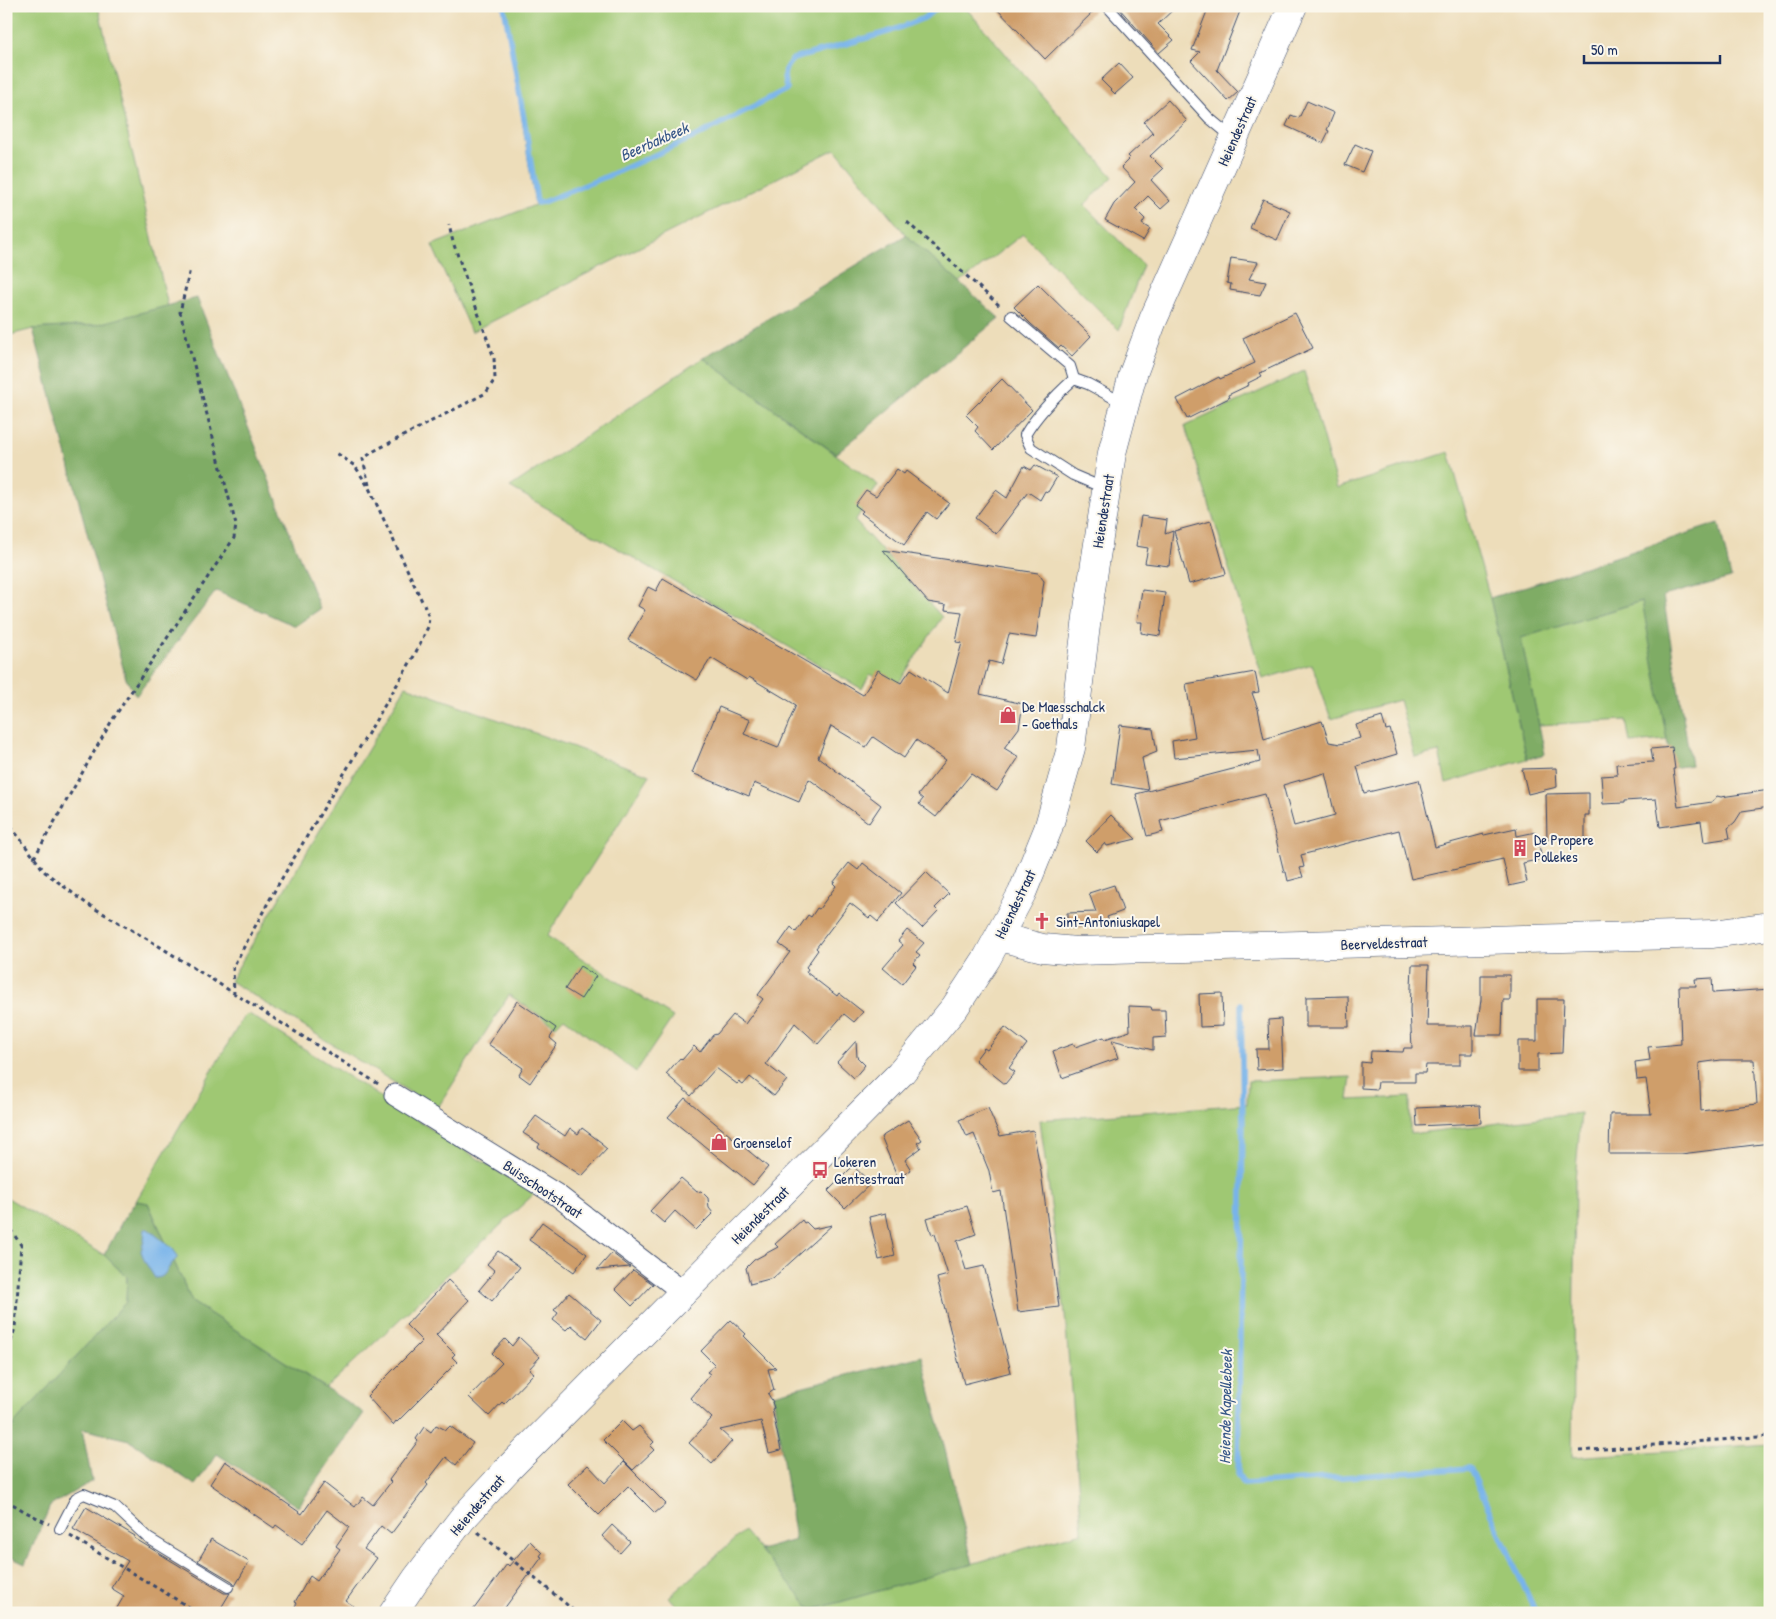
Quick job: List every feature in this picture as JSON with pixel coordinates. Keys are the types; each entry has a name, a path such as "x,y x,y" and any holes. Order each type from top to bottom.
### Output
{"main road":[{"name":"Heiendestraat","path":"393,1613 416,1579 462,1519 508,1469 900,1074 955,1007 1000,936 1022,894 1048,829 1071,748 1088,609 1106,489 1112,453 1133,374 1153,320 1293,6"},
{"name":"Beerveldestraat","path":"1000,936 1043,948 1076,951 1714,934 1770,926"}],"street":[{"name":"Buisschootstraat","path":"395,1095 557,1195 683,1292"}],"lane":[{"path":"1107,6 1209,118 1234,138"},
{"path":"1011,316 1070,366 1074,379"},
{"path":"1074,379 1088,384 1125,404"},
{"path":"1074,379 1055,395 1025,435 1031,448 1073,476 1106,489"},
{"path":"60,1530 76,1498 84,1494 115,1507 148,1538 228,1587"}],"path":[{"path":"906,222 1011,316"},
{"path":"369,488 363,459 374,451 486,393 495,379 494,358 453,242 449,225"},
{"path":"34,858 111,722 234,538 236,525 180,312 190,269"},
{"path":"234,995 233,967 275,890 414,656 428,626 429,616 369,488 355,466 335,452"},
{"path":"6,820 45,872 87,904 154,943 395,1095"},
{"path":"6,1223 21,1245 15,1328 6,1358"},
{"path":"1579,1451 1770,1436"},
{"path":"6,1500 60,1530 198,1613"},
{"path":"462,1519 576,1613"}],"green space":[{"path":"6,6 98,6 168,306 94,325 33,329 6,336"},
{"path":"505,6 964,6 1113,177 1084,205 1143,265 1119,330 1023,234 960,283 906,235 835,149 471,332 432,245 535,205"},
{"path":"906,235 999,318 836,454 703,358"},
{"path":"197,298 320,609 295,626 216,591 136,696 126,679 33,329 94,325"},
{"path":"703,358 878,485 855,521 942,617 896,687 870,674 862,689 510,487"},
{"path":"1304,371 1337,488 1449,452 1490,598 1527,759 1446,783 1439,752 1415,757 1399,700 1331,719 1312,664 1263,679 1185,426"},
{"path":"1719,523 1731,578 1663,596 1691,765 1672,768 1642,601 1521,638 1545,754 1527,759 1490,598"},
{"path":"1643,601 1667,740 1630,743 1626,720 1539,725 1520,638"},
{"path":"406,686 650,775 547,936 673,1017 636,1072 564,1018 556,1026 509,995 437,1109 230,981"},
{"path":"249,1014 534,1194 326,1388 192,1302 148,1203 136,1201 244,1016"},
{"path":"1351,1077 1348,1100 1410,1097 1410,1134 1581,1113 1575,1180 1572,1457 1770,1444 1770,1613 683,1613 669,1597 744,1531 812,1610 1082,1532 1065,1314 1040,1120 1247,1104 1248,1081"},
{"path":"6,1197 104,1255 127,1277 126,1302 6,1433"},
{"path":"136,1201 148,1203 192,1302 364,1413 298,1507 217,1454 195,1485 129,1440 82,1429 92,1481 50,1506 25,1564 6,1555 6,1502 8,1498 6,1497 6,1433 126,1302 127,1277 104,1255 124,1218"},
{"path":"922,1356 973,1564 812,1610 760,1550 795,1540 773,1394"}],"water":[{"path":"145,1229 148,1229 172,1248 178,1256 161,1277 155,1278 145,1262 141,1251"}],"building":[{"path":"994,6 1099,6 1045,59"},
{"path":"1117,6 1177,6 1158,24 1174,40 1159,53"},
{"path":"1209,6 1242,6 1217,70 1238,92 1228,101 1191,61 1200,52 1192,50"},
{"path":"1119,63 1133,78 1115,94 1101,80"},
{"path":"1168,100 1187,121 1150,156 1163,169 1151,180 1170,201 1161,209 1148,196 1135,209 1145,219 1142,224 1150,229 1143,241 1105,220 1114,204 1135,182 1121,167 1130,158 1128,156 1153,133 1144,122"},
{"path":"1307,101 1334,113 1327,130 1329,131 1323,143 1286,126 1291,115 1299,118"},
{"path":"1355,144 1371,151 1362,172 1345,165"},
{"path":"1263,199 1290,211 1277,240 1250,228"},
{"path":"1231,258 1258,262 1249,279 1266,282 1260,295 1230,290 1231,284 1227,283"},
{"path":"1038,284 1091,336 1072,356 1061,346 1059,348 1014,307"},
{"path":"1295,313 1313,348 1260,373 1262,376 1248,383 1249,385 1228,395 1229,398 1187,419 1177,399 1219,377 1220,379 1255,363 1243,338"},
{"path":"1002,379 1032,410 993,450 975,431 978,427 966,415"},
{"path":"1035,465 1057,477 1048,492 1045,491 1040,500 1028,492 996,534 975,518 996,490 1007,498 1024,466 1031,470"},
{"path":"897,469 904,474 906,471 949,503 936,519 927,512 904,545 861,513 863,511 855,505 866,490 876,496"},
{"path":"1141,516 1167,520 1165,534 1173,531 1169,566 1145,563 1148,548 1136,546"},
{"path":"1211,521 1226,574 1189,584 1174,531"},
{"path":"883,550 1038,573 1044,581 1036,638 1009,634 1001,664 989,661 980,694 1023,704 1019,728 1004,748 1019,757 997,791 971,774 936,817 919,804 923,799 918,795 946,760 916,740 904,758 873,737 866,747 831,726 818,757 881,805 869,823 809,779 799,802 754,783 749,796 692,773 719,707 750,720 744,734 778,748 796,705 749,677 747,680 711,658 697,680 628,640 645,610 638,606 648,587 656,591 663,578 863,695 878,670 901,683 911,669 948,693 962,643 956,642 962,612 945,610 946,605 928,602"},
{"path":"1142,590 1165,593 1160,636 1141,633 1142,622 1137,622"},
{"path":"1255,672 1259,692 1252,693 1258,709 1264,739 1322,721 1329,742 1340,744 1360,738 1356,725 1382,717 1386,730 1390,729 1397,754 1357,766 1364,793 1419,780 1435,847 1516,828 1517,836 1536,832 1542,859 1523,863 1527,882 1509,886 1503,859 1411,879 1399,830 1301,855 1304,867 1300,868 1303,877 1288,881 1286,872 1284,872 1265,794 1160,821 1163,832 1147,836 1136,794 1260,762 1258,750 1174,758 1172,741 1195,737 1186,684","holes":["1325,773 1335,815 1294,826 1283,785"]},
{"path":"1120,725 1153,729 1157,752 1142,758 1148,790 1112,784"},
{"path":"1672,747 1678,807 1712,802 1717,796 1770,790 1770,807 1742,811 1735,822 1728,828 1730,838 1704,842 1701,821 1660,827 1656,799 1603,804 1601,776 1617,775 1616,764 1653,762 1651,749"},
{"path":"1556,768 1557,787 1528,794 1522,769"},
{"path":"1589,793 1589,815 1585,815 1585,839 1547,839 1546,794"},
{"path":"1111,815 1136,839 1107,846 1105,843 1097,852 1086,841"},
{"path":"849,863 858,870 863,863 901,893 878,922 871,916 869,918 850,903 816,948 818,950 806,967 808,969 806,972 837,996 839,993 863,1012 854,1022 844,1014 818,1044 795,1023 766,1064 787,1080 774,1096 750,1077 743,1085 739,1082 737,1084 716,1068 691,1096 666,1074 694,1046 700,1052 713,1035 717,1034 733,1015 745,1024 763,999 758,995 790,952 779,944 791,927 796,932 808,915 811,917 817,908 819,909 836,886 833,883"},
{"path":"926,872 949,894 935,908 938,911 922,928 896,903"},
{"path":"1114,885 1123,911 1107,917 1110,923 1097,927 1067,928 1067,913 1096,912 1089,893"},
{"path":"907,930 924,943 916,952 920,955 913,963 916,966 902,984 883,968 903,945 898,941"},
{"path":"1412,965 1429,965 1427,1026 1473,1026 1473,1054 1460,1054 1460,1065 1426,1065 1425,1073 1415,1073 1415,1082 1378,1082 1377,1089 1361,1088 1361,1062 1370,1063 1371,1051 1403,1052 1404,1048 1412,1048 1410,1010"},
{"path":"580,966 596,976 581,999 565,989"},
{"path":"1481,975 1510,975 1510,1000 1503,1000 1502,1035 1476,1035 1481,1000"},
{"path":"1712,978 1713,993 1770,989 1770,1143 1681,1154 1609,1154 1610,1114 1651,1114 1646,1079 1637,1080 1635,1062 1650,1060 1648,1047 1681,1044 1679,986 1696,986 1695,979","holes":["1721,1060 1754,1060 1757,1104 1701,1111 1699,1063"]},
{"path":"1222,993 1223,1026 1200,1027 1199,994"},
{"path":"1348,996 1349,1027 1306,1027 1306,997"},
{"path":"1537,999 1564,999 1562,1053 1538,1054 1538,1071 1518,1071 1518,1041 1537,1041"},
{"path":"517,1001 556,1028 550,1038 557,1044 530,1083 519,1075 523,1068 488,1044"},
{"path":"1129,1006 1165,1010 1166,1037 1153,1038 1153,1050 1112,1040 1118,1058 1062,1078 1053,1051 1073,1044 1075,1047 1104,1037 1105,1039 1130,1031"},
{"path":"1281,1019 1283,1068 1257,1070 1256,1049 1269,1049 1268,1020"},
{"path":"1005,1027 1027,1044 1009,1068 1015,1072 1005,1084 975,1060 984,1048 987,1050"},
{"path":"856,1041 857,1057 865,1065 854,1078 837,1062"},
{"name":"Groenselof","path":"685,1098 768,1167 753,1185 668,1117"},
{"path":"1480,1105 1481,1123 1417,1126 1416,1108"},
{"path":"988,1108 1000,1136 1033,1130 1041,1172 1059,1307 1018,1312 1001,1191 993,1193 989,1171 974,1134 967,1137 959,1120"},
{"path":"536,1116 565,1136 570,1128 578,1134 582,1128 607,1149 582,1176 538,1147 540,1144 523,1133"},
{"path":"908,1120 922,1140 917,1143 921,1148 905,1160 911,1170 898,1178 881,1137"},
{"path":"853,1166 871,1183 845,1208 828,1191"},
{"path":"681,1178 697,1192 701,1191 708,1198 709,1208 713,1213 696,1230 675,1211 664,1223 650,1211"},
{"path":"967,1206 976,1234 957,1241 966,1270 984,1266 1011,1372 964,1384 937,1278 948,1275 935,1234 932,1235 927,1218"},
{"path":"886,1213 895,1256 879,1260 869,1217"},
{"path":"802,1220 813,1229 832,1225 773,1278 750,1284 746,1268 754,1260 778,1247 775,1244"},
{"path":"542,1222 587,1254 574,1272 529,1240"},
{"path":"498,1251 520,1267 492,1301 479,1290 495,1271 487,1264"},
{"path":"612,1253 630,1267 597,1270"},
{"path":"633,1270 653,1284 632,1306 615,1289"},
{"path":"448,1280 469,1300 436,1335 455,1354 452,1357 457,1362 393,1425 367,1396 422,1341 406,1325"},
{"path":"569,1293 601,1320 587,1338 571,1325 566,1330 553,1320 558,1313 554,1310"},
{"path":"731,1320 776,1368 768,1369 774,1390 768,1394 773,1402 774,1408 772,1409 781,1450 769,1453 761,1421 720,1430 732,1441 712,1464 689,1443 712,1418 690,1398 710,1374 707,1372 715,1365 701,1351"},
{"path":"519,1337 540,1357 529,1369 534,1373 504,1404 502,1402 489,1416 469,1397 502,1363 492,1353 505,1339 512,1346"},
{"path":"622,1421 632,1431 639,1426 654,1442 650,1446 654,1450 633,1470 603,1440"},
{"path":"436,1425 446,1430 450,1426 473,1443 456,1465 446,1457 426,1483 428,1485 391,1534 381,1526 364,1549 377,1558 346,1601 364,1613 291,1613 310,1576 317,1581 340,1549 336,1546 349,1527 327,1510 302,1544 276,1525 274,1528 210,1484 225,1461 302,1514 324,1483 355,1507 363,1497 373,1505 418,1441 416,1439 424,1427 431,1432"},
{"path":"624,1462 666,1504 655,1513 628,1486 599,1515 568,1484 588,1465 605,1483"},
{"path":"86,1507 224,1593 230,1593 218,1613 114,1613 124,1596 111,1588 128,1561 73,1529"},
{"path":"612,1525 630,1542 620,1553 602,1536"},
{"path":"211,1539 249,1562 235,1586 232,1581 198,1561"},
{"path":"530,1541 542,1553 540,1556 542,1557 501,1613 471,1613 507,1564 509,1566"}],"waterway":[{"name":"Beerbakbeek","path":"504,6 537,203 610,175 699,135 787,89 784,73 793,59 891,31 924,18 939,6"},
{"name":"Heiende Kapellebeek","path":"1241,1004 1243,1124 1238,1474 1244,1484 1470,1468 1536,1613"}],"place":[{"name":"De Maesschalck - Goethals","path":"1008,715"},
{"name":"De Propere Pollekes","path":"1520,848"},
{"name":"Sint-Antoniuskapel","path":"1042,921"},
{"name":"Groenselof","path":"719,1142"},
{"name":"Lokeren Gentsestraat","path":"820,1170"}]}
